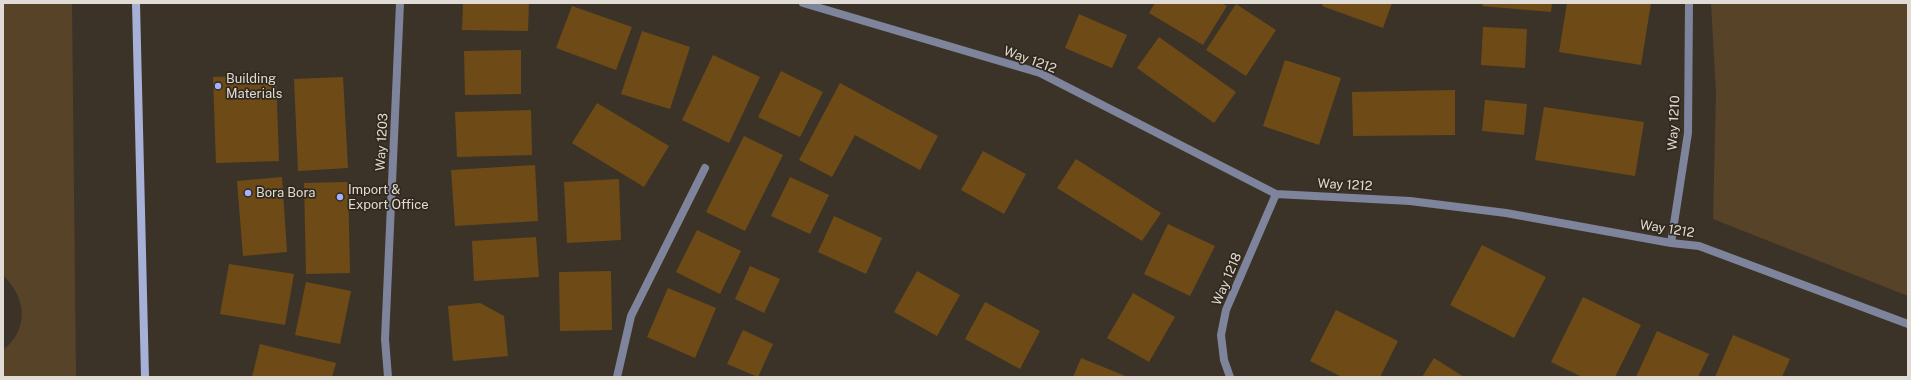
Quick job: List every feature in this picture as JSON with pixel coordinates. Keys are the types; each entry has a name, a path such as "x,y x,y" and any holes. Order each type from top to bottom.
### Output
{"main road":[{"path":"136,3 145,377"}],"street":[{"name":"Way 1203","path":"388,377 385,339 400,3"},
{"name":"Way 1212","path":"803,3 1040,73 1276,194 1410,201 1477,209 1671,243 1700,246 1908,324"},
{"name":"Way 1210","path":"1671,243 1688,133 1689,3"},
{"path":"618,377 631,316 705,168"},
{"name":"Way 1218","path":"1230,377 1224,360 1221,335 1226,310 1276,194"}],"shaded area":[{"path":"3,3 72,3 76,377 3,377 3,350 12,342 18,333 22,313 16,293 11,284 3,275"},
{"path":"1711,3 1908,3 1908,296 1713,219 1716,92"}],"building":[{"path":"463,3 529,3 528,31 462,30"},
{"path":"1155,3 1221,3 1227,6 1203,45 1149,13"},
{"path":"1323,3 1392,3 1383,28 1322,6"},
{"path":"1483,3 1552,3 1551,12 1482,6"},
{"path":"1567,3 1651,3 1641,65 1559,52"},
{"path":"1236,4 1276,30 1246,76 1206,50"},
{"path":"572,6 632,27 616,70 556,48"},
{"path":"1079,14 1127,35 1112,68 1065,48"},
{"path":"1483,27 1527,29 1525,68 1481,65"},
{"path":"642,31 690,47 670,109 621,94"},
{"path":"1159,37 1236,92 1214,123 1137,68"},
{"path":"521,50 521,94 465,95 464,51"},
{"path":"713,55 760,77 729,143 682,120"},
{"path":"1285,60 1341,78 1319,145 1263,126"},
{"path":"781,71 823,92 800,137 758,117"},
{"path":"276,75 279,161 216,163 213,77"},
{"path":"343,77 348,168 298,171 294,79"},
{"path":"840,83 938,136 920,170 855,135 832,177 799,160"},
{"path":"1455,90 1455,135 1353,136 1352,92"},
{"path":"1485,100 1527,104 1524,135 1482,131"},
{"path":"597,103 669,146 644,187 572,143"},
{"path":"1544,107 1644,122 1635,176 1535,160"},
{"path":"531,110 532,155 457,157 455,112"},
{"path":"744,136 783,155 745,231 706,212"},
{"path":"983,151 1026,174 1004,214 961,190"},
{"path":"1076,159 1161,213 1142,241 1057,188"},
{"path":"535,165 538,221 455,226 451,170"},
{"path":"282,177 287,252 243,256 237,181"},
{"path":"790,177 829,195 810,234 771,216"},
{"path":"619,179 621,240 567,243 564,182"},
{"path":"348,182 350,273 306,274 304,183"},
{"path":"834,216 882,238 866,274 818,252"},
{"path":"1168,224 1215,246 1190,296 1144,274"},
{"path":"697,230 741,251 720,294 676,272"},
{"path":"536,237 539,277 474,281 472,241"},
{"path":"1482,245 1546,277 1514,338 1450,305"},
{"path":"229,264 294,274 285,325 220,314"},
{"path":"750,266 780,279 764,313 735,299"},
{"path":"611,271 612,330 560,331 559,272"},
{"path":"917,271 960,295 937,336 894,312"},
{"path":"306,282 351,291 340,344 295,335"},
{"path":"668,288 716,308 695,358 647,337"},
{"path":"1133,293 1175,317 1149,362 1107,338"},
{"path":"1583,297 1641,325 1615,377 1582,377 1551,362"},
{"path":"985,302 1040,331 1020,369 965,339"},
{"path":"480,303 504,316 508,356 453,361 448,306"},
{"path":"1336,310 1398,341 1380,377 1342,377 1310,361"},
{"path":"743,330 773,344 758,377 727,364"},
{"path":"1657,331 1709,354 1698,377 1636,377"},
{"path":"1733,335 1790,359 1782,377 1715,377"},
{"path":"260,344 336,363 332,377 252,377"},
{"path":"1081,358 1128,377 1073,377"},
{"path":"1434,358 1464,377 1422,377"}],"place":[{"name":"Building Materials","path":"218,86"},
{"name":"Bora Bora","path":"248,193"},
{"name":"Import & Export Office","path":"340,197"}]}
